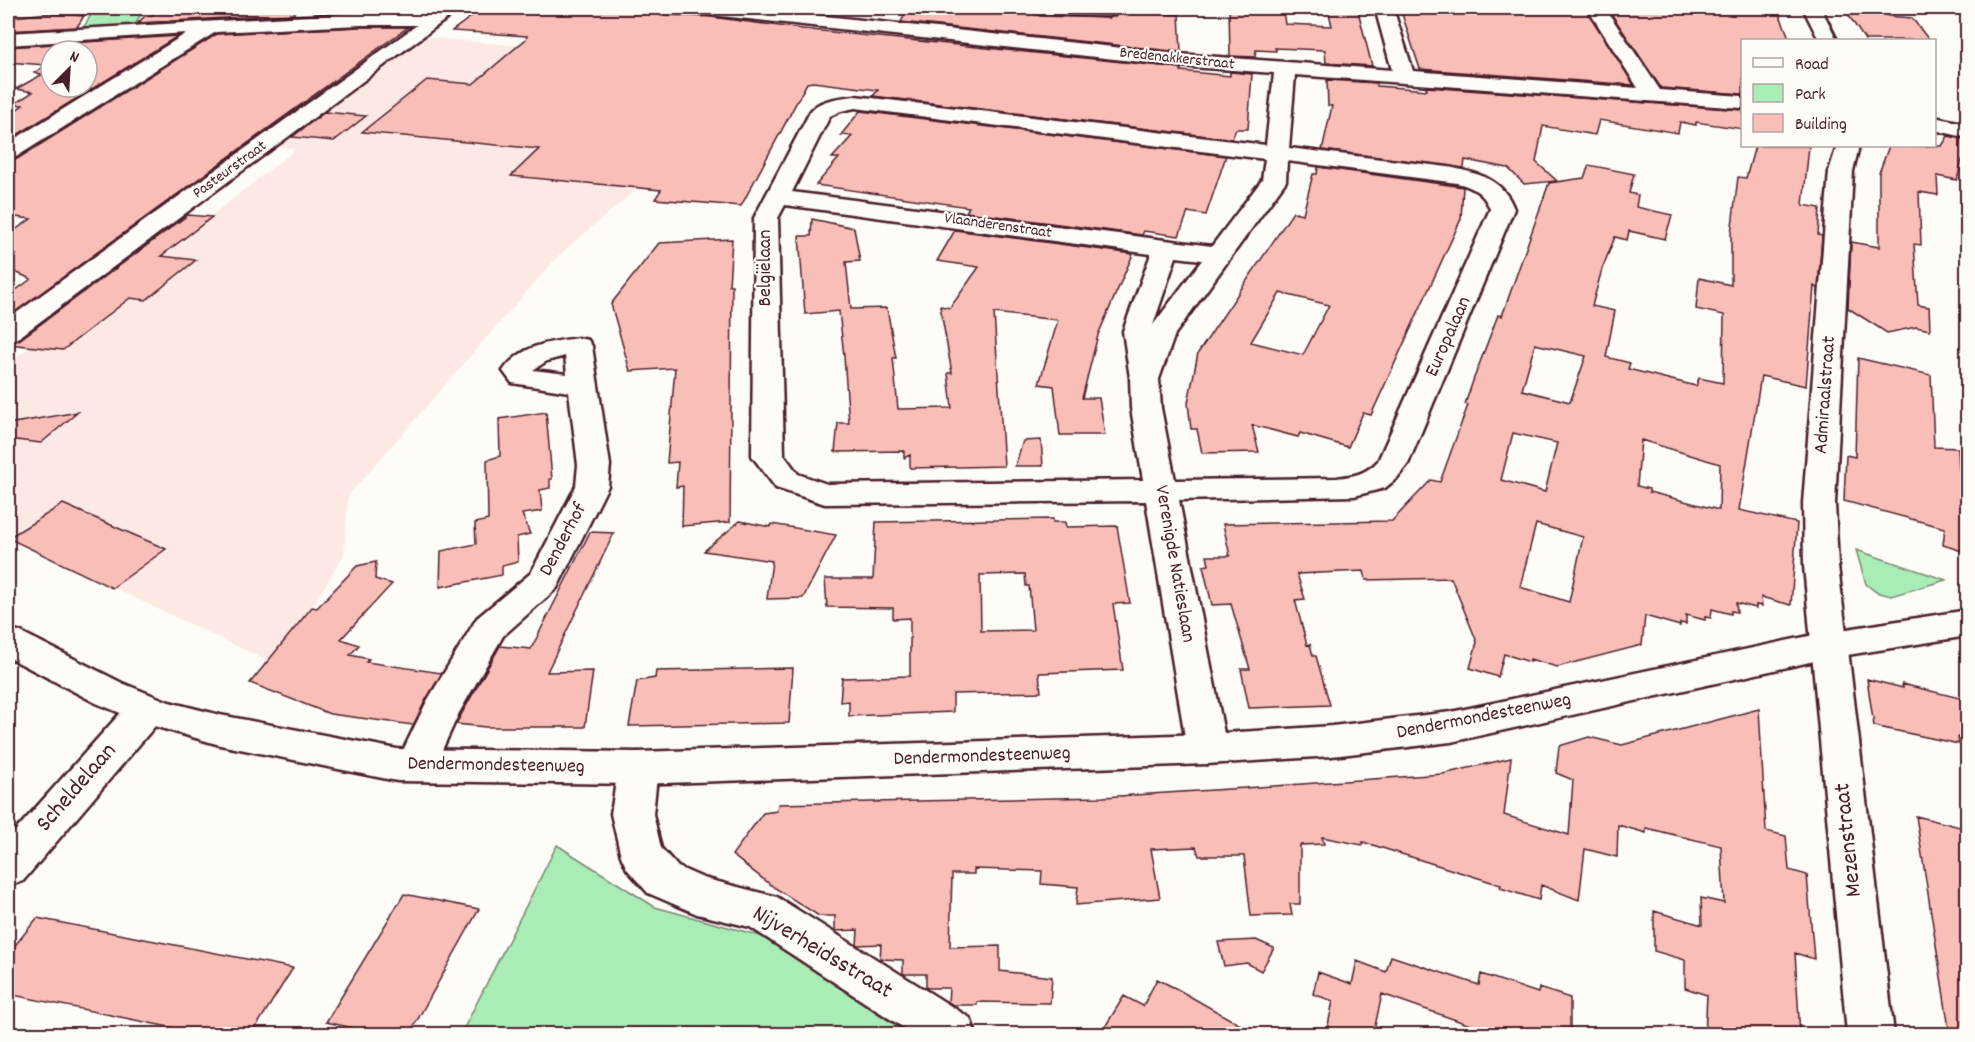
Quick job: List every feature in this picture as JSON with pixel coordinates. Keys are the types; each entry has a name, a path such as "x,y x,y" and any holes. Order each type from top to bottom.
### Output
{"street":[{"path":"360,19 390,8"},
{"name":"Bredenakkerstraat","path":"703,8 1178,60 1734,101"},
{"path":"1041,8 1108,10"},
{"path":"1384,8 1404,76"},
{"path":"1596,8 1652,94"},
{"path":"1812,8 1828,39"},
{"path":"8,39 444,13"},
{"name":"Pasteurstraat","path":"8,332 444,13"},
{"path":"8,152 210,28"},
{"name":"Verenigde Natieslaan","path":"1144,379 1161,333 1274,181 1285,69"},
{"name":"Belgiëlaan","path":"1160,489 987,494 825,494 787,481 768,456 766,218 821,112 836,105 855,102 1277,152"},
{"path":"1936,123 1968,131"},
{"name":"Admiraalstraat","path":"1828,645 1821,566 1820,491 1841,171 1848,147"},
{"name":"Europalaan","path":"1160,489 1337,488 1365,485 1382,477 1392,464 1502,209 1496,194 1485,185 1467,178 1277,152"},
{"name":"Vlaanderenstraat","path":"777,197 1220,255"},
{"name":"Verenigde Natieslaan","path":"1166,248 1137,331 1146,408 1207,749"},
{"name":"Denderhof","path":"416,765 441,711 490,627 545,580 592,486 594,465 584,382"},
{"name":"Dendermondesteenweg","path":"8,641 109,693 147,709 220,730 397,765 638,768 1207,749 1332,741 1443,729 1828,645 1968,623"},
{"name":"Mezenstraat","path":"1828,645 1871,1035"},
{"name":"Scheldelaan","path":"8,868 147,709"},
{"name":"Nijverheidsstraat","path":"638,768 632,814 642,856 663,880 697,895 761,911 953,1035"}],"shaded area":[{"path":"424,37 746,66 638,188 558,256 348,496 344,555 312,607 268,661 8,538 8,364 205,214 212,215 296,149 276,146"}],"green space":[{"path":"75,8 154,8 139,17 135,25 84,27 94,9"},
{"path":"1856,550 1946,580 1891,596 1876,592 1866,584"},
{"path":"557,845 655,907 768,938 908,1034 461,1034"}],"building":[{"path":"159,8 296,8 294,14 138,23 145,16 151,16"},
{"path":"483,8 658,8 652,14 711,17 802,29 1181,68 1181,71 1230,76 1230,72 1252,74 1248,129 1236,129 1232,139 873,96 878,90 813,82 807,83 741,206 655,199 661,190 511,176 539,149 362,132 427,80 473,84 526,39 527,36 452,31"},
{"path":"908,8 1030,10 1033,14 1041,16 1108,18 1118,13 1179,14 1181,52 901,22"},
{"path":"1400,8 1585,8 1634,85 1420,69"},
{"path":"1607,8 1777,8 1790,39 1741,39 1741,94 1661,88"},
{"path":"1857,8 1882,8 1888,16 1912,18 1928,39 1864,39 1847,13 1861,15"},
{"path":"1229,9 1283,11 1285,24 1332,26 1328,9 1358,11 1372,66 1326,63 1325,50 1275,48 1276,51 1256,50 1255,57 1230,56"},
{"path":"48,13 84,16 77,27 8,31 8,26 14,17"},
{"path":"408,27 8,317 8,296 31,279 8,269 8,235 31,219 8,216 8,162 17,159 217,34"},
{"path":"178,36 99,85 99,41"},
{"path":"39,45 39,64 8,62 8,47"},
{"path":"39,76 39,99 76,99 8,140 8,116 23,105 14,104 33,92 16,89"},
{"path":"1327,80 1376,83 1377,86 1427,90 1426,87 1741,110 1741,129 1680,122 1678,133 1599,120 1595,135 1543,126 1536,162 1557,181 1524,184 1508,168 1465,160 1464,168 1322,150 1332,106 1328,106"},
{"path":"860,111 1226,156 1206,215 1188,212 1179,236 1144,231 1142,235 966,212 969,207 816,185 839,158 832,158 852,136 841,135"},
{"path":"325,112 366,116 334,141 292,137"},
{"path":"1948,136 1968,140 1968,161 1962,160 1957,180 1937,176 1938,195 1919,192 1921,245 1914,244 1918,305 1929,307 1930,330 1916,327 1887,333 1848,308 1851,242 1879,247 1879,173 1889,147 1942,146"},
{"path":"1755,147 1809,147 1803,205 1820,208 1818,235 1822,236 1818,289 1814,286 1806,386 1761,376 1739,510 1797,523 1791,605 1761,597 1762,606 1756,605 1756,608 1736,603 1737,612 1731,611 1731,614 1712,609 1711,618 1705,617 1705,620 1686,615 1686,624 1680,623 1680,626 1645,616 1642,645 1557,667 1504,654 1498,677 1470,668 1477,642 1451,578 1366,580 1364,571 1297,574 1305,599 1295,600 1307,645 1310,644 1313,656 1316,656 1330,705 1249,708 1241,669 1250,669 1231,604 1212,605 1203,566 1209,565 1207,556 1230,556 1223,524 1392,521 1431,480 1440,482 1468,405 1465,404 1474,378 1498,315 1502,316 1549,183 1584,178 1589,165 1634,174 1629,193 1638,195 1636,207 1672,215 1665,239 1629,231 1627,240 1615,237 1602,269 1592,306 1615,311 1606,357 1630,363 1628,369 1696,386 1699,378 1723,383 1724,315 1696,309 1699,278 1731,285 1731,234 1738,177 1746,178","holes":["1535,344 1586,356 1570,402 1522,390","1513,433 1557,443 1545,492 1501,480","1641,440 1720,464 1719,510 1649,492 1649,489 1637,486","1536,524 1583,537 1569,602 1520,587"]},
{"path":"1318,167 1463,187 1461,219 1371,415 1363,413 1348,447 1300,433 1298,437 1252,425 1259,452 1202,453 1197,429 1191,429 1188,403 1198,353 1293,212 1303,214 1313,174 1317,174","holes":["1280,293 1329,305 1303,355 1251,342"]},
{"path":"188,215 212,217 161,256 196,260 146,300 130,298 63,350 8,344 19,340"},
{"path":"812,219 854,228 860,261 846,262 851,309 887,308 896,358 893,358 898,409 952,408 948,373 952,373 940,306 950,308 979,267 937,261 955,230 1133,254 1098,335 1082,398 1099,398 1105,435 1060,435 1054,386 1039,384 1058,320 994,313 1004,466 910,468 910,455 904,458 904,451 835,452 838,423 849,423 844,356 839,311 805,314 799,236 811,236"},
{"path":"732,239 729,285 732,285 730,522 682,526 683,486 676,487 678,462 667,463 675,368 630,371 611,304 659,243"},
{"path":"1858,358 1931,375 1934,447 1958,448 1959,470 1968,470 1968,553 1943,545 1945,528 1844,501 1846,455 1855,457"},
{"path":"78,412 41,443 8,439 8,424"},
{"path":"546,412 552,479 550,479 550,488 540,490 542,511 522,514 530,534 517,537 518,562 502,566 502,575 440,587 441,551 476,544 475,523 488,520 487,460 500,456 499,419"},
{"path":"1041,440 1043,466 1015,466 1023,441"},
{"path":"63,504 166,549 112,588 8,538"},
{"path":"1053,519 1053,522 1065,522 1066,527 1117,526 1130,603 1113,604 1123,670 1039,673 1041,692 953,694 953,712 849,716 849,701 840,702 842,678 910,676 910,618 893,619 893,608 827,607 825,579 873,579 876,522","holes":["1025,574 1026,586 1029,586 1033,630 981,631 980,575"]},
{"path":"740,521 836,535 803,598 767,599 772,561 704,551"},
{"path":"590,532 614,533 547,672 593,671 585,727 486,727 456,724 500,646 531,649"},
{"path":"376,562 375,579 392,584 341,639 359,645 350,655 369,659 366,662 442,673 413,725 330,714 250,683 312,607 317,608 357,566"},
{"path":"793,668 789,723 629,726 637,681 655,678 656,671"},
{"path":"1867,679 1903,688 1902,684 1968,700 1968,739 1958,737 1959,744 1874,726"},
{"path":"1759,709 1766,831 1786,836 1789,870 1807,875 1814,959 1795,953 1800,1035 1705,1035 1707,995 1685,988 1685,960 1654,951 1654,911 1702,925 1701,898 1724,903 1721,846 1646,828 1646,833 1618,825 1617,857 1585,849 1579,900 1541,885 1539,900 1500,888 1501,885 1363,842 1362,845 1322,837 1324,844 1300,845 1300,904 1290,904 1292,915 1251,916 1244,856 1199,856 1196,847 1151,849 1160,898 1076,905 1078,887 1041,884 1042,871 974,869 974,874 952,874 950,947 1000,946 1000,971 1052,977 1050,1003 977,1002 977,1005 953,1005 948,1002 949,988 926,988 926,974 903,974 903,960 880,959 881,944 857,945 858,930 835,931 835,916 819,916 775,888 732,855 763,813 777,811 778,804 1103,797 1443,774 1511,758 1504,815 1569,835 1573,780 1556,773 1559,746 1589,737 1622,745"},
{"path":"1916,816 1968,829 1968,1035 1950,1035"},
{"path":"404,894 479,909 409,1035 385,1035 326,1022"},
{"path":"37,918 293,968 251,1035 208,1035 8,994 8,954"},
{"path":"1256,940 1274,948 1261,971 1247,963 1224,966 1218,942"},
{"path":"1391,956 1479,985 1481,974 1538,993 1539,988 1570,998 1570,1035 1472,1035 1473,1026 1382,994 1373,1035 1326,1035 1333,1001 1313,994 1318,972 1352,984 1357,961 1386,972"},
{"path":"1157,979 1258,1035 1100,1035 1124,996 1143,1006"}],"waterway":[{"path":"316,8 324,12"}]}
